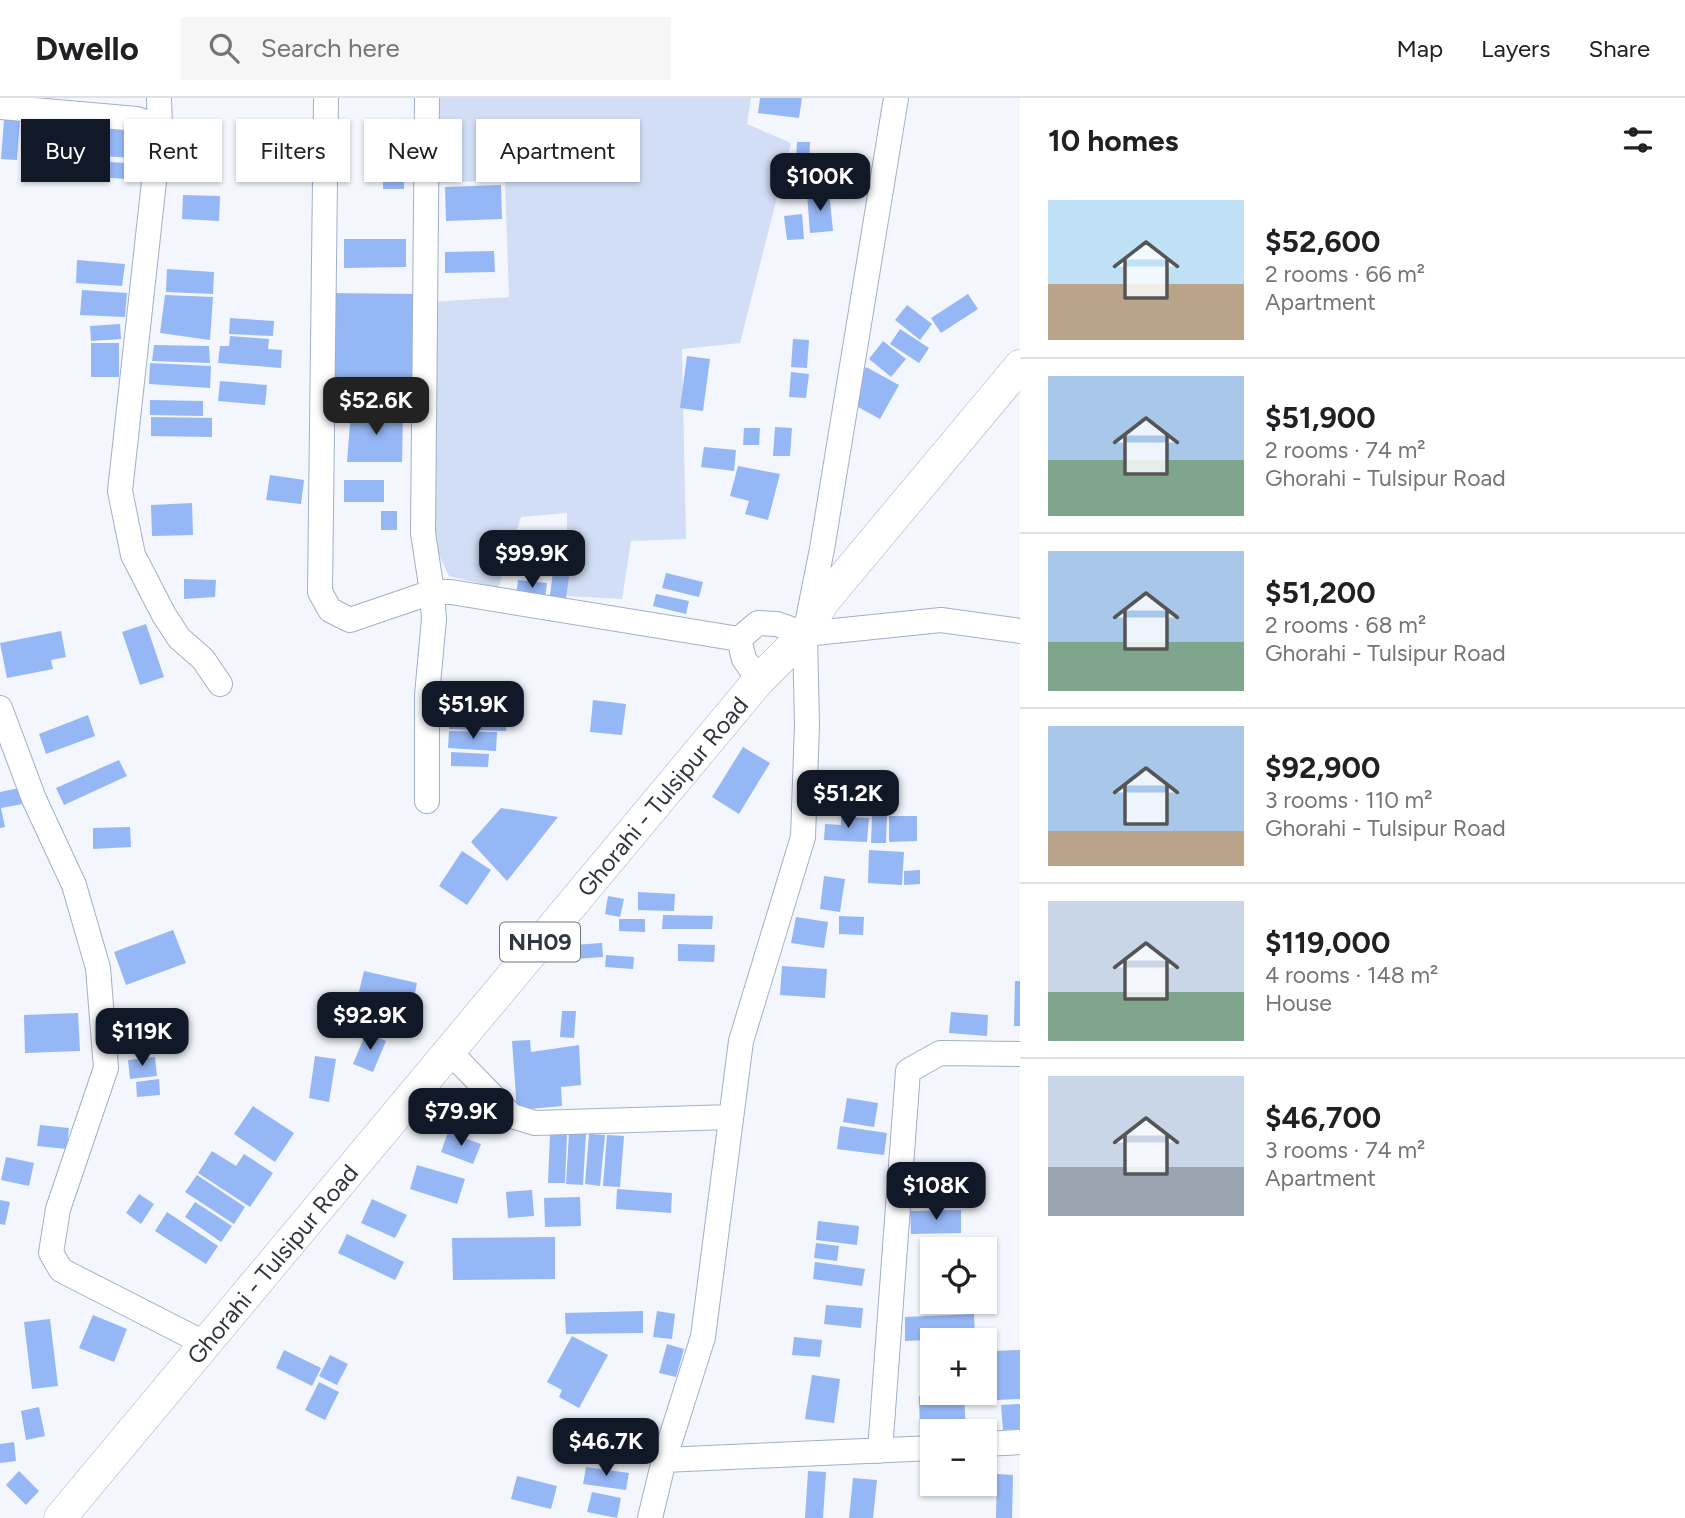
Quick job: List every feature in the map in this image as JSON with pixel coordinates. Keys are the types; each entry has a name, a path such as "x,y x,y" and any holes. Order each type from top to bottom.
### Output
{"main road":[{"name":"Ghorahi - Tulsipur Road","path":"60,1518 759,680 805,634 823,602 1020,366"}],"street":[{"path":"159,98 160,119"},
{"path":"326,98 320,592 330,610 350,621 432,592 450,592 739,639 758,623 777,624 805,634 941,620 1020,631"},
{"path":"427,98 423,533 434,619 427,695 427,801"},
{"path":"650,1518 664,1460 703,1337 741,1041 803,837 807,726 805,634 822,549 896,98"},
{"path":"0,107 137,119"},
{"path":"154,182 120,491 133,555 139,567 179,638 203,659 220,684"},
{"path":"739,639 744,659 759,680"},
{"path":"0,708 34,799 74,885 98,968 106,1068 58,1209 51,1253 61,1269 204,1343"},
{"path":"449,1051 512,1116 535,1123 731,1117"},
{"path":"880,1451 908,1071 940,1053 1020,1055"},
{"path":"997,1443 1020,1442"},
{"path":"664,1460 920,1449"}],"shaded area":[{"path":"437,98 751,98 747,124 791,143 740,343 682,349 686,539 631,541 622,599 567,596 567,513 521,517 498,588 449,576 428,532 431,302 509,297 505,182 640,182 640,119 476,119 476,181 462,182 462,119 436,119"}],"building":[{"path":"760,98 802,98 799,118 758,113"},
{"path":"4,120 20,120 17,160 1,159"},
{"path":"110,129 124,130 124,157 110,156"},
{"path":"797,142 810,142 809,164 796,163"},
{"path":"110,162 124,163 124,179 110,178"},
{"path":"383,182 404,182 404,189 383,189"},
{"path":"501,185 502,219 446,221 445,187"},
{"path":"829,192 833,231 810,233 807,194"},
{"path":"183,195 220,196 219,221 182,219"},
{"path":"802,214 804,239 787,240 784,216"},
{"path":"344,239 406,239 406,267 344,268"},
{"path":"494,251 495,272 445,273 445,252"},
{"path":"77,260 125,264 122,286 76,283"},
{"path":"167,269 214,272 213,294 166,292"},
{"path":"82,290 127,293 125,317 80,315"},
{"path":"330,293 413,294 412,397 328,397"},
{"path":"968,294 978,309 941,333 931,318"},
{"path":"165,295 213,297 210,340 160,333"},
{"path":"907,305 932,324 920,340 895,320"},
{"path":"230,318 274,321 273,336 229,334"},
{"path":"120,324 121,339 91,341 90,326"},
{"path":"900,329 929,348 919,363 890,344"},
{"path":"230,336 269,339 268,349 282,350 281,368 218,363 220,346 229,346"},
{"path":"793,339 809,340 807,368 791,367"},
{"path":"883,341 906,359 891,377 869,359"},
{"path":"91,343 119,343 119,377 91,377"},
{"path":"154,345 209,346 210,363 152,361"},
{"path":"687,356 710,359 703,411 680,408"},
{"path":"150,363 211,366 210,388 149,384"},
{"path":"866,367 899,385 880,419 847,401"},
{"path":"791,372 809,374 806,398 789,397"},
{"path":"220,381 267,385 265,405 218,401"},
{"path":"150,400 203,401 203,416 150,415"},
{"path":"351,411 403,412 402,462 347,462"},
{"path":"151,417 212,418 212,437 151,436"},
{"path":"775,427 792,428 790,456 773,456"},
{"path":"744,428 760,428 759,445 743,445"},
{"path":"704,447 736,450 734,471 701,467"},
{"path":"738,466 780,474 768,520 745,514 749,501 730,496"},
{"path":"270,475 304,480 301,504 266,500"},
{"path":"344,480 384,480 384,502 344,502"},
{"path":"192,503 193,535 152,536 151,505"},
{"path":"381,511 397,511 397,530 381,530"},
{"path":"558,532 575,535 565,605 549,603"},
{"path":"666,573 703,582 699,597 662,588"},
{"path":"184,579 216,580 215,597 184,599"},
{"path":"518,580 547,583 545,599 516,596"},
{"path":"656,594 689,601 686,614 653,606"},
{"path":"146,624 164,677 140,685 122,632"},
{"path":"61,631 66,657 51,660 53,669 7,678 0,643"},
{"path":"458,690 509,691 508,711 458,709"},
{"path":"593,700 626,704 622,735 590,732"},
{"path":"450,710 507,713 506,731 449,729"},
{"path":"88,715 95,736 46,754 39,734"},
{"path":"449,731 497,732 496,751 448,748"},
{"path":"743,747 770,763 739,814 712,797"},
{"path":"451,752 489,754 488,767 451,766"},
{"path":"119,760 127,776 64,805 56,788"},
{"path":"19,788 23,804 1,808 5,827 0,828 0,792"},
{"path":"501,808 558,817 507,881 471,842"},
{"path":"872,816 887,816 886,843 871,843"},
{"path":"889,816 917,816 917,841 889,842"},
{"path":"841,817 869,818 867,842 824,840 825,824 841,825"},
{"path":"130,827 131,847 93,849 93,828"},
{"path":"869,850 904,852 902,885 868,883"},
{"path":"462,851 491,870 467,905 439,886"},
{"path":"920,870 920,884 904,885 904,871"},
{"path":"824,876 845,879 840,912 820,909"},
{"path":"638,892 675,894 674,911 638,910"},
{"path":"608,896 624,899 620,917 605,914"},
{"path":"663,915 713,916 712,929 662,929"},
{"path":"839,916 864,917 863,935 839,934"},
{"path":"796,917 828,922 824,948 791,943"},
{"path":"619,919 645,919 645,932 619,931"},
{"path":"173,930 186,963 126,985 114,952"},
{"path":"602,943 603,957 575,959 574,945"},
{"path":"678,944 715,945 714,962 678,961"},
{"path":"606,955 634,957 633,969 605,967"},
{"path":"782,966 827,969 825,998 780,995"},
{"path":"364,971 417,983 413,1003 400,1000 395,1021 354,1012"},
{"path":"1015,981 1020,981 1020,1026 1014,1026"},
{"path":"562,1011 576,1011 574,1038 560,1037"},
{"path":"951,1012 988,1015 987,1036 949,1033"},
{"path":"78,1013 80,1051 25,1053 24,1015"},
{"path":"366,1033 386,1041 373,1072 353,1064"},
{"path":"530,1040 531,1052 579,1045 581,1085 561,1087 562,1106 517,1110 512,1041"},
{"path":"315,1056 336,1059 329,1102 309,1098"},
{"path":"155,1057 157,1076 130,1079 128,1060"},
{"path":"159,1079 160,1095 137,1097 136,1082"},
{"path":"847,1098 878,1103 874,1127 843,1122"},
{"path":"253,1106 294,1133 275,1162 234,1134"},
{"path":"40,1125 69,1128 67,1149 37,1146"},
{"path":"840,1126 887,1133 884,1155 837,1149"},
{"path":"448,1132 481,1144 473,1164 441,1152"},
{"path":"569,1133 586,1133 583,1185 566,1184"},
{"path":"550,1134 567,1135 565,1183 548,1183"},
{"path":"589,1134 605,1135 600,1186 585,1184"},
{"path":"607,1135 624,1136 620,1187 603,1186"},
{"path":"212,1151 236,1166 244,1154 273,1173 250,1207 198,1173"},
{"path":"6,1157 34,1163 29,1186 1,1180"},
{"path":"915,1163 965,1163 965,1186 914,1185"},
{"path":"417,1165 465,1179 457,1204 410,1189"},
{"path":"197,1175 245,1207 234,1224 185,1192"},
{"path":"617,1189 672,1193 671,1213 616,1209"},
{"path":"532,1190 534,1216 508,1218 506,1192"},
{"path":"139,1194 154,1204 141,1224 126,1213"},
{"path":"580,1197 581,1226 545,1227 544,1198"},
{"path":"372,1199 407,1215 395,1238 361,1223"},
{"path":"0,1200 10,1202 5,1225 0,1224"},
{"path":"195,1202 232,1226 221,1242 185,1217"},
{"path":"961,1210 961,1233 911,1234 910,1211"},
{"path":"167,1212 218,1246 206,1264 155,1231"},
{"path":"818,1221 859,1226 857,1245 816,1240"},
{"path":"347,1234 404,1262 395,1280 338,1253"},
{"path":"555,1237 555,1279 453,1280 452,1238"},
{"path":"816,1243 839,1246 837,1261 814,1258"},
{"path":"815,1262 865,1269 862,1286 813,1279"},
{"path":"826,1305 863,1308 861,1328 824,1324"},
{"path":"643,1311 643,1333 566,1334 565,1313"},
{"path":"657,1311 675,1314 672,1339 653,1337"},
{"path":"974,1314 975,1328 920,1328 920,1340 905,1341 905,1317"},
{"path":"93,1315 127,1329 114,1362 79,1348"},
{"path":"50,1319 58,1386 32,1389 24,1322"},
{"path":"572,1336 608,1355 579,1408 559,1397 562,1390 547,1382"},
{"path":"794,1337 822,1340 820,1357 792,1355"},
{"path":"667,1344 684,1349 676,1377 659,1373"},
{"path":"284,1350 321,1368 312,1386 276,1368"},
{"path":"1020,1350 1020,1399 997,1400 997,1351"},
{"path":"330,1355 348,1364 337,1385 319,1376"},
{"path":"812,1375 840,1379 834,1423 805,1419"},
{"path":"319,1382 339,1392 325,1420 305,1410"},
{"path":"919,1396 920,1405 965,1405 965,1419 920,1419 920,1434"},
{"path":"1020,1404 1020,1429 1003,1430 1001,1405"},
{"path":"39,1407 45,1436 26,1440 21,1411"},
{"path":"14,1442 16,1461 0,1463 0,1444"},
{"path":"586,1467 629,1473 626,1490 583,1484"},
{"path":"19,1471 39,1491 26,1505 6,1485"},
{"path":"808,1471 826,1472 823,1518 805,1518"},
{"path":"997,1474 1013,1475 1012,1518 996,1518"},
{"path":"517,1476 557,1486 551,1509 511,1499"},
{"path":"853,1478 877,1480 873,1518 849,1518"},
{"path":"592,1492 621,1498 617,1518 587,1512"}]}
